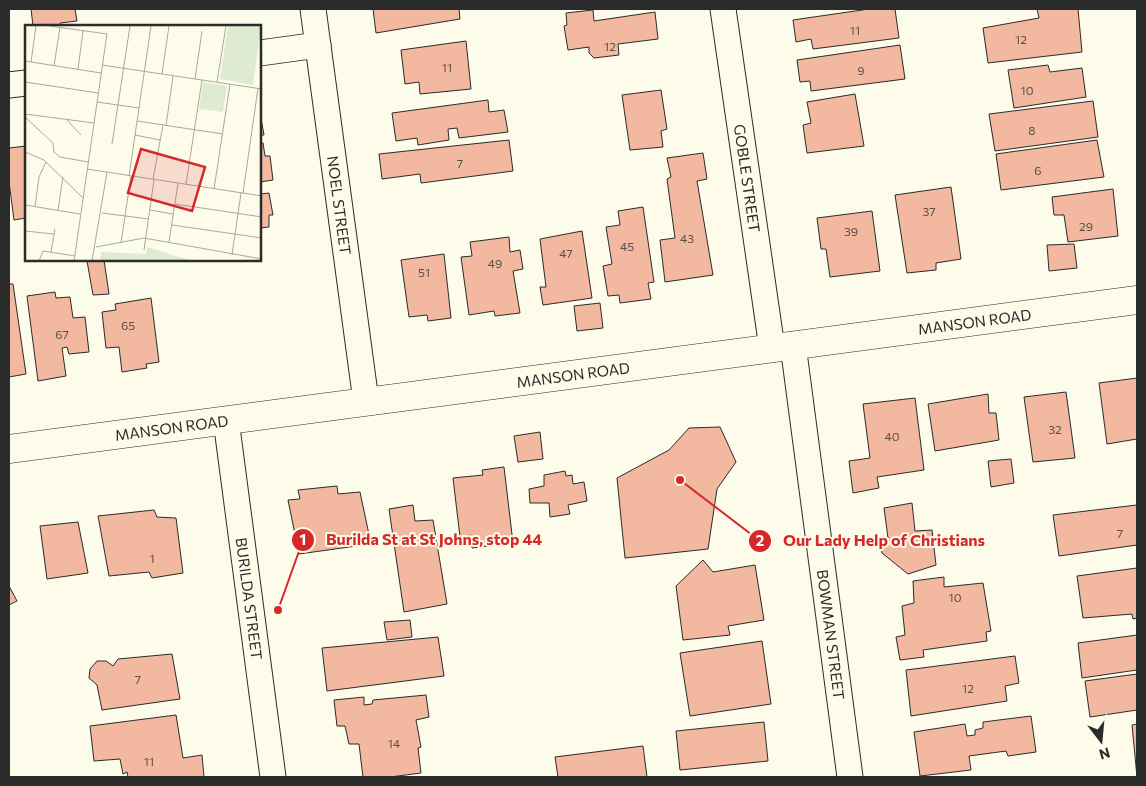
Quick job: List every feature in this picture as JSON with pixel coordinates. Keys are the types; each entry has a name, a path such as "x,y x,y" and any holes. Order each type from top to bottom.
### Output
{"street":[{"name":"NOEL STREET","path":"313,9 366,401"},
{"name":"GOBLE STREET","path":"724,9 782,346"},
{"path":"261,53 318,45"},
{"path":"9,85 25,83"},
{"name":"MANSON ROAD","path":"9,449 1137,300"},
{"name":"BOWMAN STREET","path":"782,346 850,777"},
{"name":"BURILDA STREET","path":"226,420 273,777"}],"building":[{"path":"31,9 75,9 77,21 60,23 60,25 33,25"},
{"path":"373,9 459,9 460,19 376,33"},
{"path":"869,9 895,9 899,38 813,49 811,39 796,42 793,20"},
{"path":"1037,9 1078,9 1082,52 988,63 983,28 1039,18"},
{"path":"593,10 594,21 655,12 658,39 618,44 619,55 594,58 589,53 589,47 568,50 564,26 567,25 566,13"},
{"path":"466,41 471,89 420,94 419,82 405,84 401,50"},
{"path":"900,45 905,79 811,91 810,81 800,82 797,60"},
{"path":"1048,65 1050,72 1082,68 1086,97 1014,108 1008,70"},
{"path":"661,90 667,129 661,131 663,147 630,150 622,95"},
{"path":"855,94 864,146 807,153 803,125 811,123 807,102"},
{"path":"488,100 489,112 504,110 508,132 459,138 457,128 448,129 449,140 418,145 417,138 396,141 392,113"},
{"path":"1093,101 1098,137 995,151 989,114"},
{"path":"261,118 264,135 261,135"},
{"path":"509,140 513,171 421,183 420,174 382,179 379,154"},
{"path":"1097,140 1104,177 1001,190 996,154"},
{"path":"261,143 263,143 265,156 270,156 273,180 261,182"},
{"path":"25,146 25,218 14,220 9,182 9,148"},
{"path":"703,153 707,179 697,181 713,275 665,282 660,240 675,238 667,179 671,177 667,158"},
{"path":"951,187 961,259 936,263 936,270 907,273 895,195"},
{"path":"1113,189 1118,236 1068,242 1064,215 1054,215 1052,197"},
{"path":"269,193 273,215 269,215 269,227 261,228 261,194"},
{"path":"643,207 654,282 648,283 651,299 620,303 619,295 608,296 603,266 612,264 606,227 620,225 618,211"},
{"path":"872,211 880,271 830,277 826,249 821,249 817,218"},
{"path":"582,231 592,298 543,305 540,287 546,287 540,239"},
{"path":"509,237 510,252 520,250 523,269 513,271 520,313 495,316 494,311 469,315 461,257 472,256 470,242"},
{"path":"1074,244 1077,268 1049,271 1047,245"},
{"path":"444,254 451,318 428,321 427,315 409,317 401,260"},
{"path":"87,261 104,261 109,294 93,295"},
{"path":"9,284 13,284 26,374 9,377"},
{"path":"55,292 56,298 70,297 73,318 85,317 89,352 69,354 67,347 62,348 66,376 38,381 27,296"},
{"path":"151,298 159,362 146,364 147,368 122,372 119,347 106,348 102,312 116,310 115,304"},
{"path":"600,303 603,328 577,331 574,306"},
{"path":"1137,378 1137,439 1107,444 1099,383"},
{"path":"1066,392 1075,458 1033,462 1024,397"},
{"path":"988,394 989,413 996,413 999,440 935,451 928,404"},
{"path":"915,398 924,470 877,477 879,488 853,493 849,461 870,458 863,404"},
{"path":"720,427 736,462 717,489 708,549 625,558 617,478 669,450 689,428"},
{"path":"540,432 543,459 518,462 514,436"},
{"path":"1011,459 1014,483 991,487 988,461"},
{"path":"504,467 513,543 472,548 470,535 460,537 453,478 483,475 482,470"},
{"path":"565,471 566,476 572,475 573,484 584,482 587,501 568,505 570,514 550,517 549,503 530,503 529,489 544,486 544,475"},
{"path":"337,486 338,494 360,492 371,544 299,554 288,500 300,499 298,490"},
{"path":"912,503 915,531 932,530 936,565 908,574 882,553 880,540 888,538 884,508"},
{"path":"413,505 415,521 433,520 447,604 404,612 389,509"},
{"path":"1137,505 1137,545 1059,556 1053,515"},
{"path":"154,510 157,517 176,518 183,573 152,578 149,572 109,576 98,516"},
{"path":"78,522 88,573 47,579 40,526"},
{"path":"703,560 713,572 755,565 764,620 728,626 730,635 683,640 676,586"},
{"path":"1137,568 1137,618 1133,619 1132,614 1083,618 1077,576"},
{"path":"944,577 944,587 983,583 991,631 986,632 987,641 923,650 924,657 900,660 896,637 905,635 902,606 914,603 913,581"},
{"path":"9,586 17,601 9,605"},
{"path":"410,620 412,637 387,640 384,622"},
{"path":"1137,635 1137,670 1082,678 1078,643"},
{"path":"438,637 444,676 327,691 322,648"},
{"path":"762,641 771,704 690,716 680,653"},
{"path":"172,654 180,699 102,710 97,685 89,678 90,669 97,661 106,661 113,666 118,659"},
{"path":"1015,656 1019,683 1005,686 1007,701 911,716 906,670"},
{"path":"1137,674 1137,710 1090,717 1085,681"},
{"path":"426,695 429,717 416,720 421,747 418,748 421,773 390,777 363,777 359,744 349,744 345,726 337,726 334,700 364,697 364,705 372,704 373,700"},
{"path":"176,715 183,758 202,755 204,777 128,777 127,772 123,774 120,759 94,761 90,726"},
{"path":"1031,716 1036,752 1008,756 1006,751 969,756 971,770 920,776 914,732 965,724 967,736 975,735 975,730 983,728 983,722"},
{"path":"764,722 768,761 680,770 676,731"},
{"path":"1137,724 1137,777 1132,725"},
{"path":"643,746 647,777 558,777 555,757"}],"place":[{"name":"Our Lady Help of Christians","path":"680,480"},
{"name":"Burilda St at St Johns, stop 44","path":"278,610"}]}
